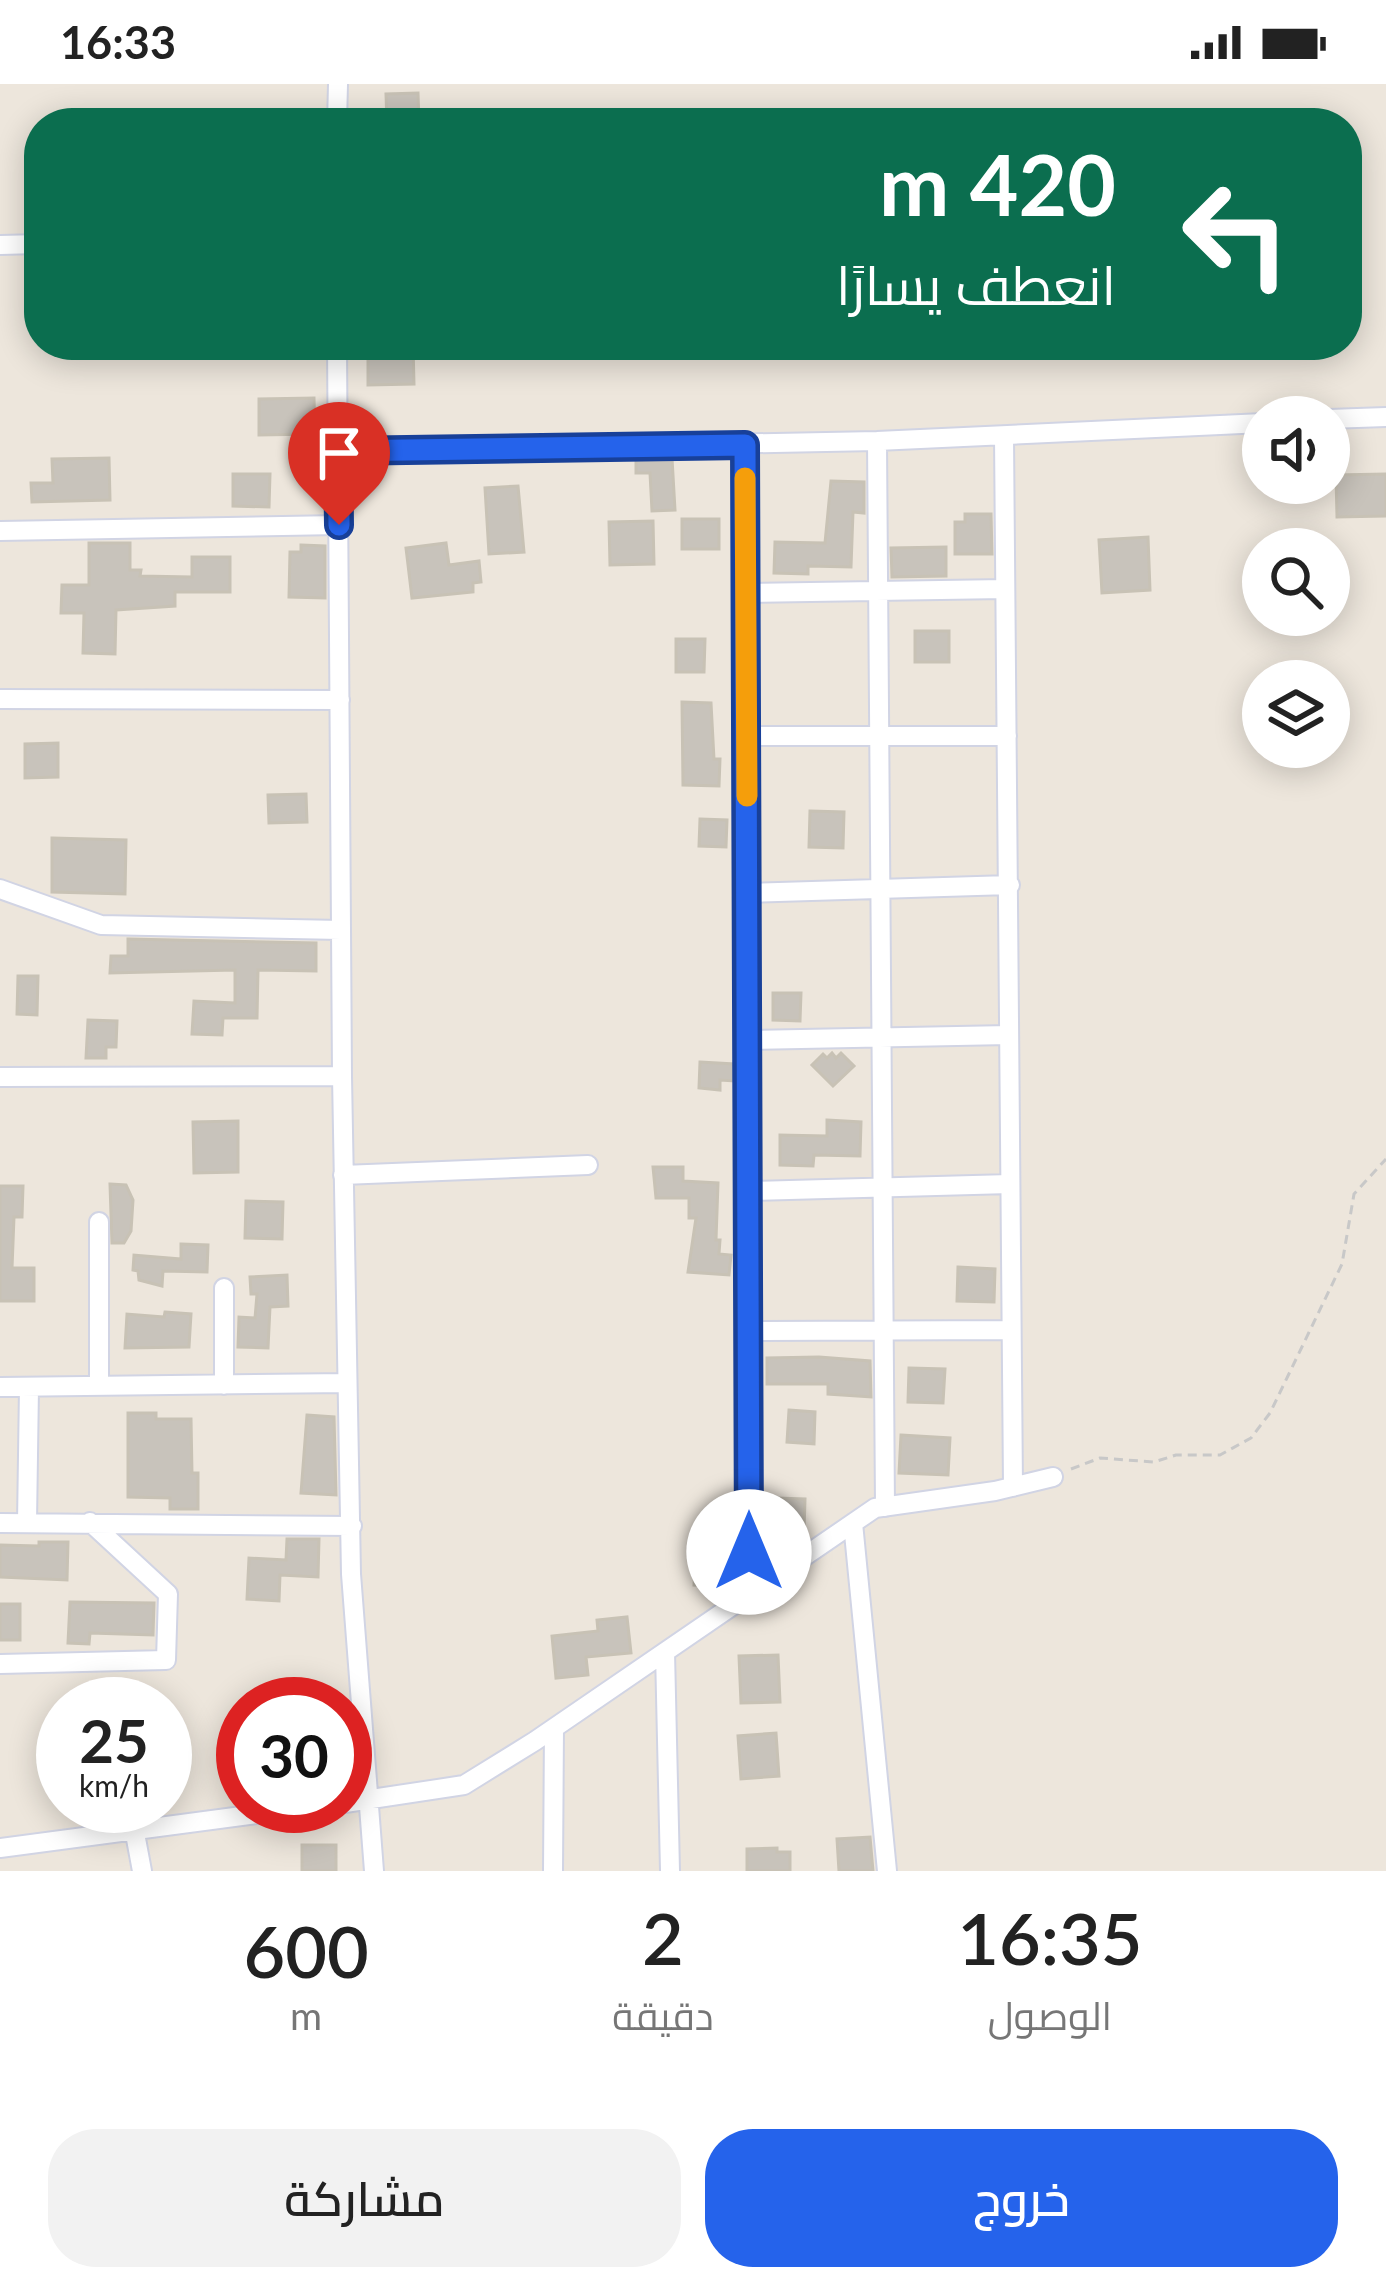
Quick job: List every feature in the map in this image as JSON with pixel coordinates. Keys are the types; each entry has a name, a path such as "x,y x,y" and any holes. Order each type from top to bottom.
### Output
{"street":[{"path":"338,360 341,1076 351,1574 358,1677"},
{"path":"1350,418 1386,416"},
{"path":"338,451 745,445 1242,424"},
{"path":"1004,436 1012,1487"},
{"path":"877,441 884,1507"},
{"path":"745,445 749,1596"},
{"path":"0,531 339,525"},
{"path":"744,593 1006,589"},
{"path":"0,699 340,700"},
{"path":"748,736 1006,736"},
{"path":"747,893 1010,885"},
{"path":"0,889 101,925 341,930"},
{"path":"748,1040 1009,1035"},
{"path":"0,1077 341,1076"},
{"path":"343,1175 588,1165"},
{"path":"749,1192 1010,1184"},
{"path":"99,1222 99,1386"},
{"path":"224,1288 224,1385"},
{"path":"749,1331 1011,1330"},
{"path":"0,1387 347,1383"},
{"path":"27,1522 29,1387"},
{"path":"372,1799 464,1785 875,1508 1053,1477"},
{"path":"0,1664 166,1660 168,1594 91,1522"},
{"path":"0,1523 352,1526"},
{"path":"853,1523 887,1871"},
{"path":"664,1652 670,1871"},
{"path":"554,1728 554,1871"},
{"path":"0,1849 102,1833"},
{"path":"135,1833 142,1871"},
{"path":"370,1833 374,1871"}],"path":[{"path":"1053,1477 1100,1457 1154,1462 1176,1455 1220,1455 1251,1438 1270,1413 1342,1264 1354,1194 1386,1159"}],"building":[{"path":"418,93 418,108 386,108 386,94"},
{"path":"368,360 413,360 414,384 368,385"},
{"path":"314,398 315,434 259,435 259,399"},
{"path":"109,458 110,500 32,502 31,483 53,483 52,459"},
{"path":"672,458 675,510 652,511 650,473 636,473 636,459"},
{"path":"233,474 270,474 269,507 233,506"},
{"path":"1386,474 1386,516 1337,517 1337,504 1350,504 1350,475"},
{"path":"831,481 864,482 864,513 853,512 851,567 808,566 808,574 774,573 775,542 825,543"},
{"path":"518,486 524,552 489,554 485,488"},
{"path":"965,514 991,514 992,554 955,554 955,522 965,522"},
{"path":"682,519 719,519 719,549 682,549"},
{"path":"653,521 654,564 610,565 609,522"},
{"path":"1148,537 1150,590 1102,593 1099,540"},
{"path":"89,543 130,543 130,570 141,570 140,576 192,577 192,557 230,557 230,592 175,592 175,606 116,610 115,654 83,653 84,613 61,613 62,585 89,585"},
{"path":"446,543 449,565 479,561 481,582 473,583 473,592 412,598 406,548"},
{"path":"301,545 325,546 325,598 289,597 290,552 301,552"},
{"path":"946,547 946,576 892,577 891,548"},
{"path":"915,631 949,631 949,662 915,662"},
{"path":"676,639 705,639 704,672 676,672"},
{"path":"682,702 711,703 719,786 683,785"},
{"path":"58,743 58,777 25,778 25,744"},
{"path":"306,794 307,822 269,823 268,795"},
{"path":"810,811 844,812 843,848 809,847"},
{"path":"700,819 727,820 726,847 699,846"},
{"path":"52,838 126,840 125,894 52,892"},
{"path":"128,939 316,943 316,971 258,970 257,1018 223,1018 222,1035 192,1034 194,1001 235,1003 235,970 110,973 111,956 128,956"},
{"path":"18,976 38,976 37,1015 17,1014"},
{"path":"773,993 801,993 800,1021 773,1020"},
{"path":"88,1020 117,1021 116,1047 106,1047 106,1058 86,1058"},
{"path":"832,1053 836,1058 841,1053 854,1066 833,1086 812,1065 823,1054 827,1058"},
{"path":"700,1062 734,1064 734,1081 720,1080 720,1090 699,1088"},
{"path":"827,1120 861,1122 860,1156 814,1155 813,1166 780,1165 780,1135 827,1136"},
{"path":"238,1121 238,1172 194,1173 193,1122"},
{"path":"653,1167 683,1167 683,1181 718,1183 716,1240 720,1240 719,1254 731,1255 729,1275 688,1272 696,1218 689,1218 689,1198 656,1198"},
{"path":"110,1184 126,1185 133,1200 131,1231 124,1243 112,1243"},
{"path":"0,1186 23,1186 22,1217 14,1217 12,1268 34,1268 34,1301 0,1301"},
{"path":"246,1201 283,1202 282,1239 245,1238"},
{"path":"181,1244 208,1245 207,1272 163,1271 162,1286 139,1280 138,1271 133,1270 134,1255 181,1259"},
{"path":"958,1267 995,1269 994,1302 957,1301"},
{"path":"287,1275 288,1306 270,1307 268,1348 238,1347 239,1317 255,1318 257,1294 251,1294 250,1277"},
{"path":"165,1312 191,1314 189,1347 125,1348 127,1314 164,1317"},
{"path":"767,1358 870,1361 871,1397 828,1394 828,1384 767,1384"},
{"path":"909,1368 945,1369 943,1403 908,1402"},
{"path":"789,1410 815,1412 814,1444 787,1442"},
{"path":"128,1413 191,1419 198,1509 170,1509 170,1498 128,1497"},
{"path":"307,1415 334,1417 336,1495 301,1493"},
{"path":"901,1435 950,1438 948,1475 899,1473"},
{"path":"776,1498 805,1499 804,1531 775,1530"},
{"path":"287,1539 319,1539 318,1577 280,1575 279,1601 247,1599 249,1558 286,1560"},
{"path":"39,1542 68,1542 67,1580 0,1577 0,1545 39,1546"},
{"path":"696,1553 729,1555 727,1587 694,1585"},
{"path":"70,1602 154,1603 153,1635 90,1633 89,1644 68,1643"},
{"path":"0,1604 20,1604 20,1640 0,1640"},
{"path":"627,1617 631,1653 586,1657 588,1675 556,1678 552,1636 598,1631 597,1620"},
{"path":"778,1655 780,1702 741,1703 739,1656"},
{"path":"776,1733 779,1776 741,1779 738,1736"},
{"path":"870,1837 873,1871 839,1871 837,1839"},
{"path":"302,1845 336,1845 336,1871 302,1871"},
{"path":"777,1848 777,1852 790,1852 790,1871 747,1871 747,1849"}],"slow traffic":[{"path":"745,478 747,796"}],"route":[{"path":"339,525 338,451 745,445 749,1552"}]}
